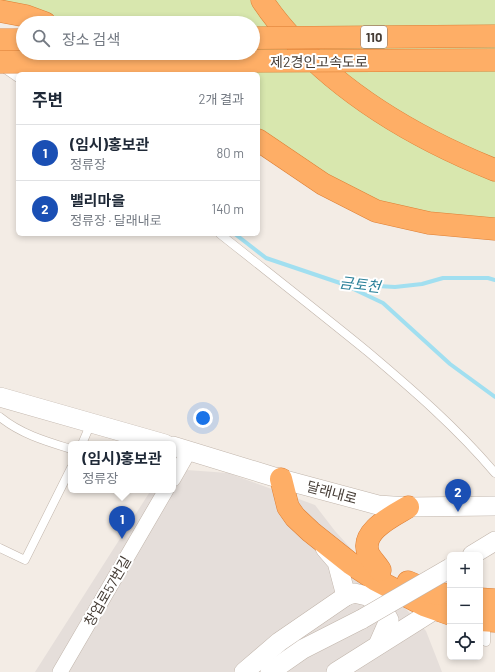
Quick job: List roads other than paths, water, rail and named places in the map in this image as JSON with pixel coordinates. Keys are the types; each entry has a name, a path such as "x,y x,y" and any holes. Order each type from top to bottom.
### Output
{"highway":[{"path":"262,0 271,15 308,55 347,88 395,122 466,158 495,170"},
{"path":"0,11 26,16"},
{"name":"제2경인고속도로","path":"260,38 495,36"},
{"path":"0,40 16,40"},
{"path":"136,60 156,72"},
{"name":"제2경인고속도로","path":"0,64 495,60"},
{"path":"260,141 323,184 376,210 429,223 495,229"},
{"path":"281,479 288,507 295,517 312,533 350,563 376,580 424,605 445,606"},
{"path":"281,479 301,511 313,523 367,563 380,570 434,592 445,606"},
{"path":"380,570 369,556 367,548 370,535 385,521 408,507"},
{"path":"483,598 495,600"}],"street":[{"path":"0,397 154,441"},
{"path":"176,467 181,449"},
{"name":"달래내로","path":"181,449 281,479 378,505 408,507 495,506"},
{"name":"창업로57번길","path":"60,672 164,493"},
{"path":"312,533 337,562 346,596"},
{"path":"477,552 495,541"},
{"path":"270,672 303,648 362,619 447,570"},
{"path":"244,672 279,642 346,596 354,593 367,596 381,605 389,620 378,645"},
{"path":"336,672 378,645 445,606"}],"lane":[{"path":"0,64 16,76"},
{"path":"223,236 333,323 411,388 476,451 495,473"},
{"path":"0,417 13,427 32,436 68,448"},
{"path":"83,441 91,423"},
{"path":"0,548 25,560 68,474"},
{"path":"486,642 487,620"}],"waterway":[{"name":"금토천","path":"238,236 266,258 343,284 395,287 422,284 443,278 488,278 495,280"},
{"path":"345,285 383,303 450,364 495,397"}],"place":[{"name":"밸리마을","path":"458,512"},
{"name":"(임시)홍보관","path":"122,539"}]}
